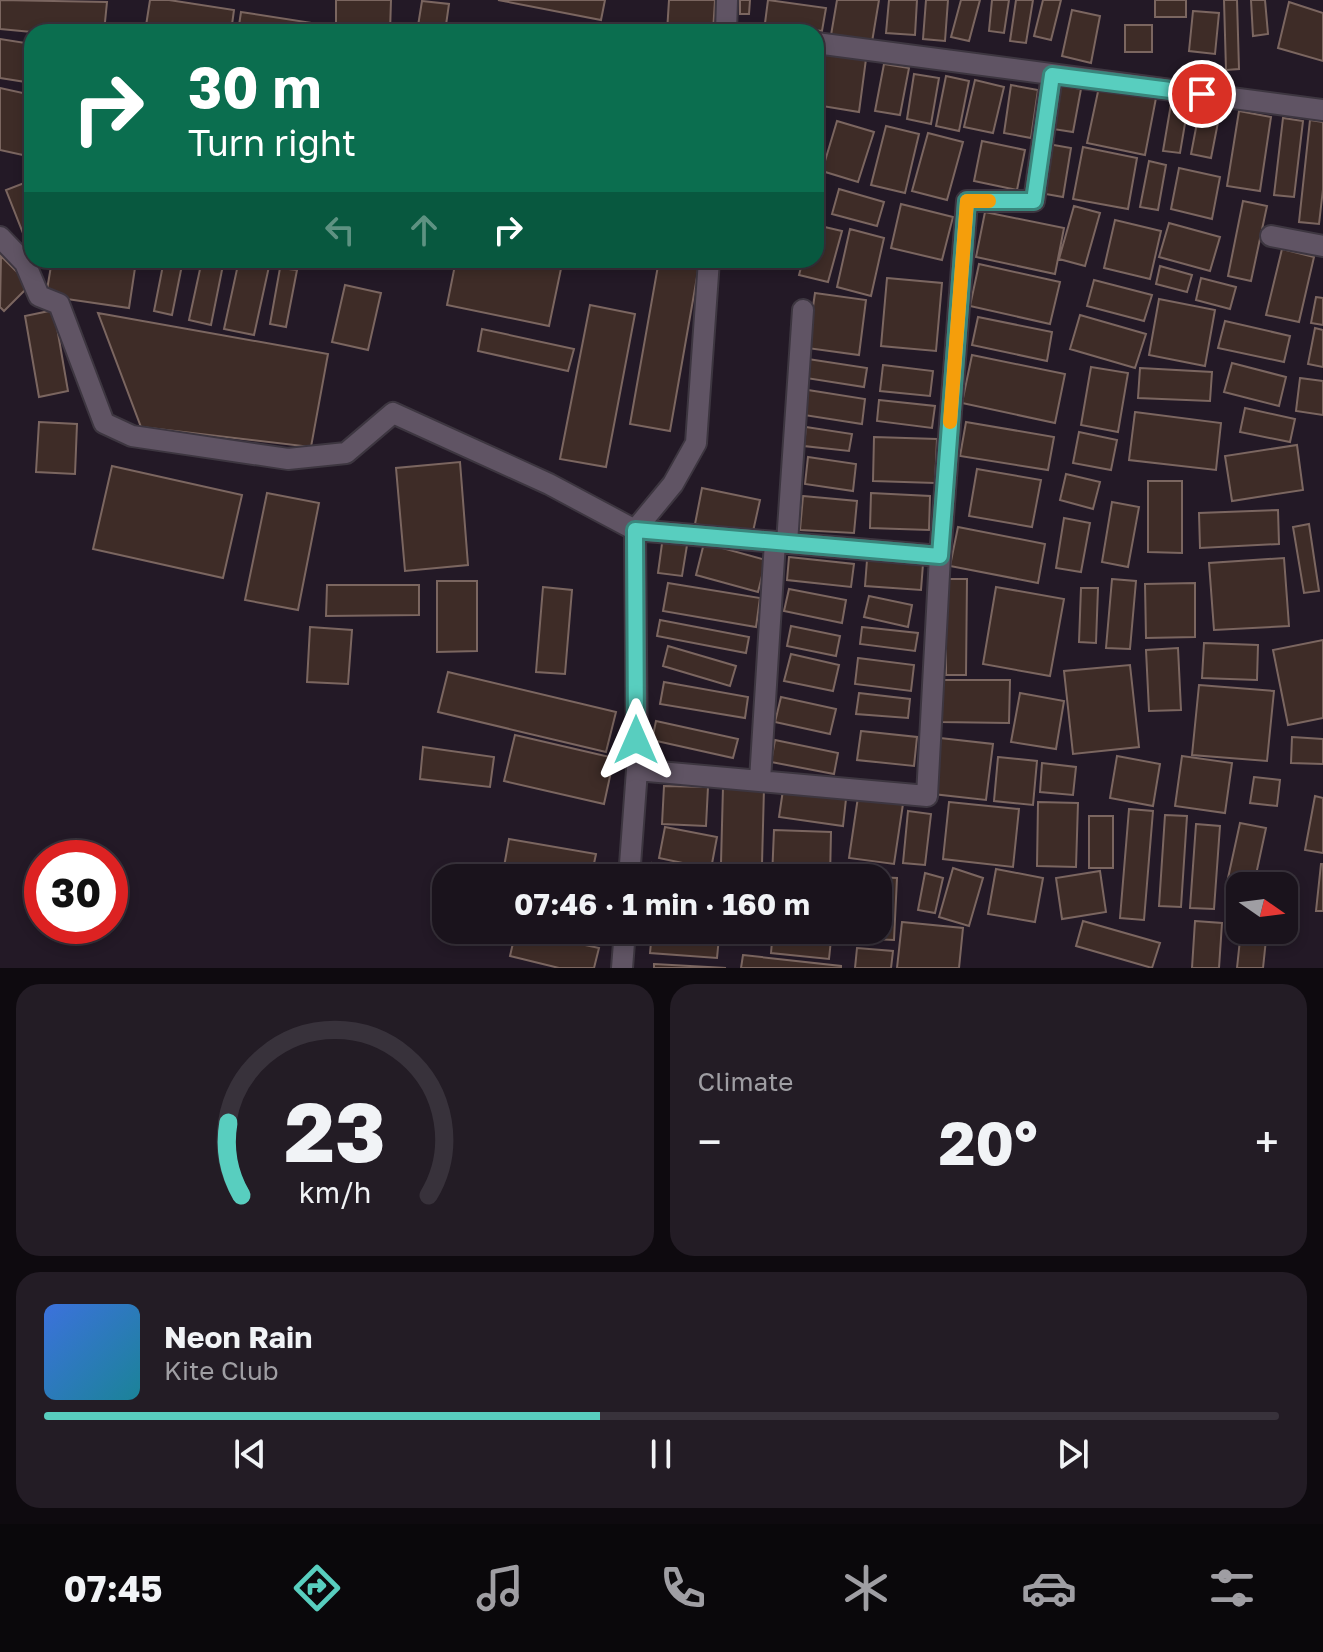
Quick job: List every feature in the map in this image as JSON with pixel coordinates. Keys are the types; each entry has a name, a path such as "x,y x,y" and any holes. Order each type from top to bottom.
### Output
{"street":[{"path":"727,0 728,24"},
{"path":"824,44 1323,110"},
{"path":"637,770 927,796 940,556 967,201 1034,201 1052,75"},
{"path":"1271,236 1323,246"},
{"path":"0,237 24,262"},
{"path":"27,268 39,296 59,304 104,423 132,436 288,459 346,453 393,413 549,484 635,530 940,556"},
{"path":"630,864 637,770 635,530 673,484 696,443 708,268"},
{"path":"760,780 803,310"},
{"path":"622,968 624,944"}],"building":[{"path":"0,0 107,2 105,24 24,24 24,31 0,29"},
{"path":"150,0 234,10 232,24 146,24"},
{"path":"336,0 391,0 390,24 336,24"},
{"path":"498,0 605,0 601,20"},
{"path":"669,0 715,0 714,24 668,24"},
{"path":"740,0 750,0 749,14 740,14"},
{"path":"768,0 826,8 823,24 765,23"},
{"path":"837,0 879,0 872,42 831,35"},
{"path":"889,0 917,0 915,35 886,33"},
{"path":"926,0 948,0 945,41 923,39"},
{"path":"961,0 980,0 969,41 951,37"},
{"path":"992,0 1009,0 1004,33 989,31"},
{"path":"1016,0 1033,0 1026,43 1010,41"},
{"path":"1043,0 1061,0 1051,40 1034,36"},
{"path":"1155,0 1186,0 1186,17 1155,17"},
{"path":"1224,0 1237,0 1239,69 1226,70"},
{"path":"1251,0 1265,0 1268,34 1253,36"},
{"path":"422,1 449,4 446,24 418,24"},
{"path":"1289,2 1323,13 1323,61 1278,48"},
{"path":"1072,10 1100,16 1091,63 1062,56"},
{"path":"1193,11 1219,13 1215,54 1189,51"},
{"path":"241,12 319,24 239,24"},
{"path":"1125,25 1152,25 1152,52 1125,52"},
{"path":"0,39 24,43 24,82 0,78"},
{"path":"824,52 866,59 859,112 824,106"},
{"path":"884,64 909,68 900,115 875,111"},
{"path":"914,74 939,78 931,124 907,119"},
{"path":"946,76 969,81 959,131 936,126"},
{"path":"975,80 1004,87 993,133 964,127"},
{"path":"1011,85 1038,90 1031,138 1004,133"},
{"path":"1060,85 1081,89 1073,132 1053,129"},
{"path":"1099,87 1156,98 1145,155 1087,143"},
{"path":"0,88 24,93 24,155 0,150"},
{"path":"1172,98 1189,100 1180,153 1163,151"},
{"path":"1200,107 1220,112 1211,158 1191,154"},
{"path":"1239,111 1271,117 1260,191 1227,186"},
{"path":"1283,118 1303,121 1294,197 1274,195"},
{"path":"1310,120 1323,122 1323,189 1319,224 1299,222"},
{"path":"837,121 874,132 858,182 824,172"},
{"path":"886,126 919,134 905,193 871,185"},
{"path":"928,133 963,142 947,200 912,191"},
{"path":"982,141 1025,150 1017,190 974,181"},
{"path":"1048,144 1071,148 1063,197 1040,193"},
{"path":"1083,147 1137,158 1128,209 1073,199"},
{"path":"1149,161 1166,165 1158,210 1140,207"},
{"path":"1179,168 1220,177 1212,219 1171,209"},
{"path":"24,183 24,236 6,190"},
{"path":"839,189 884,202 877,226 832,214"},
{"path":"1243,201 1267,206 1251,281 1228,276"},
{"path":"901,204 953,217 942,260 891,248"},
{"path":"1074,206 1100,213 1085,266 1059,259"},
{"path":"985,212 1064,228 1055,274 976,257"},
{"path":"1115,220 1161,231 1150,279 1104,268"},
{"path":"1169,223 1220,237 1210,271 1159,257"},
{"path":"824,227 842,231 828,282 799,275 801,268 824,268"},
{"path":"850,229 884,238 871,296 837,287"},
{"path":"1282,249 1314,257 1299,322 1266,315"},
{"path":"1,256 30,285 4,311 0,307"},
{"path":"979,264 1060,282 1050,324 970,306"},
{"path":"1160,266 1192,275 1187,292 1156,284"},
{"path":"51,268 135,268 129,308 46,296"},
{"path":"162,268 181,268 172,315 154,311"},
{"path":"200,268 222,268 211,325 189,320"},
{"path":"237,268 269,268 254,335 224,329"},
{"path":"280,268 297,270 286,327 270,324"},
{"path":"454,268 561,268 549,326 447,305"},
{"path":"658,268 699,268 670,431 630,424"},
{"path":"887,278 942,283 936,351 881,346"},
{"path":"1201,278 1236,287 1230,309 1196,300"},
{"path":"1094,280 1152,295 1144,321 1087,306"},
{"path":"345,285 381,293 368,350 332,342"},
{"path":"815,293 866,300 859,355 807,348"},
{"path":"1316,297 1323,298 1323,325 1311,323"},
{"path":"1159,299 1215,310 1205,366 1149,355"},
{"path":"590,305 635,314 606,467 560,459"},
{"path":"54,310 68,391 39,397 25,316"},
{"path":"98,313 328,354 311,447 141,427"},
{"path":"1080,315 1146,334 1135,368 1070,349"},
{"path":"978,317 1052,332 1047,361 972,345"},
{"path":"1225,321 1290,336 1284,362 1218,348"},
{"path":"1315,328 1323,330 1323,367 1308,364"},
{"path":"482,329 574,349 568,371 478,351"},
{"path":"972,355 1065,374 1055,423 962,403"},
{"path":"808,359 867,368 864,387 806,378"},
{"path":"1232,363 1286,377 1279,406 1224,392"},
{"path":"883,365 933,371 930,396 880,391"},
{"path":"1091,367 1128,373 1118,432 1081,425"},
{"path":"1140,368 1212,372 1210,401 1138,398"},
{"path":"1300,378 1323,381 1323,415 1296,411"},
{"path":"808,390 865,399 862,424 804,415"},
{"path":"879,400 935,406 932,428 877,421"},
{"path":"1245,408 1295,419 1290,442 1240,432"},
{"path":"1135,412 1221,423 1216,470 1129,460"},
{"path":"39,422 77,424 75,474 36,472"},
{"path":"966,422 1054,437 1048,470 960,456"},
{"path":"806,427 852,434 849,451 804,446"},
{"path":"1079,432 1117,440 1111,470 1073,463"},
{"path":"874,437 937,439 935,483 873,481"},
{"path":"1297,445 1303,490 1232,501 1225,456"},
{"path":"808,457 856,464 853,491 805,484"},
{"path":"460,462 468,565 405,571 396,468"},
{"path":"112,466 242,495 223,578 93,549"},
{"path":"977,469 1041,480 1032,527 969,516"},
{"path":"1066,474 1100,482 1093,509 1060,500"},
{"path":"1148,481 1182,481 1182,553 1148,552"},
{"path":"702,488 760,500 752,536 695,524"},
{"path":"267,493 319,503 298,610 245,600"},
{"path":"871,493 930,496 929,530 870,528"},
{"path":"803,496 857,501 854,533 800,530"},
{"path":"1112,502 1139,507 1128,567 1102,562"},
{"path":"1278,510 1279,544 1200,548 1199,513"},
{"path":"1064,518 1090,523 1081,572 1056,568"},
{"path":"1309,524 1319,591 1304,593 1293,527"},
{"path":"958,527 1045,544 1038,583 950,566"},
{"path":"663,536 688,539 682,576 658,573"},
{"path":"704,543 766,560 758,592 696,575"},
{"path":"789,557 854,564 851,587 787,580"},
{"path":"1284,558 1289,626 1214,630 1209,563"},
{"path":"867,560 923,564 921,590 865,586"},
{"path":"946,579 967,579 966,675 946,675"},
{"path":"1112,579 1136,581 1130,649 1106,648"},
{"path":"437,581 477,581 477,651 437,652"},
{"path":"668,583 760,598 756,627 663,611"},
{"path":"1195,583 1195,637 1146,638 1145,584"},
{"path":"327,585 419,585 419,615 326,616"},
{"path":"543,587 572,590 565,674 536,672"},
{"path":"996,587 1064,599 1050,676 983,664"},
{"path":"1081,588 1098,588 1096,643 1079,642"},
{"path":"789,589 846,600 842,623 784,611"},
{"path":"869,596 912,605 908,627 864,617"},
{"path":"660,620 749,637 746,653 657,636"},
{"path":"791,626 840,636 836,656 787,646"},
{"path":"310,627 352,630 348,684 307,682"},
{"path":"862,627 918,633 915,651 860,644"},
{"path":"1323,640 1323,718 1288,725 1273,650"},
{"path":"1204,643 1258,645 1257,680 1202,678"},
{"path":"668,646 736,666 730,686 663,666"},
{"path":"1178,648 1181,710 1149,711 1146,650"},
{"path":"791,654 839,665 833,691 784,681"},
{"path":"858,658 914,665 911,691 855,684"},
{"path":"1130,665 1139,747 1073,754 1064,671"},
{"path":"448,672 616,712 606,752 438,712"},
{"path":"941,680 1010,680 1009,723 940,722"},
{"path":"664,682 748,697 745,718 660,704"},
{"path":"1199,685 1274,691 1267,761 1192,755"},
{"path":"859,693 910,699 908,718 856,714"},
{"path":"1020,693 1064,701 1056,749 1011,742"},
{"path":"781,697 836,709 830,734 775,722"},
{"path":"656,721 738,739 733,758 652,740"},
{"path":"861,731 917,737 914,766 857,760"},
{"path":"515,735 614,758 604,804 504,781"},
{"path":"1292,737 1323,739 1323,764 1291,763"},
{"path":"940,738 993,744 986,800 933,794"},
{"path":"775,740 838,753 834,774 771,762"},
{"path":"423,747 494,757 490,787 420,779"},
{"path":"1117,756 1160,764 1153,806 1110,798"},
{"path":"1182,756 1232,763 1225,813 1175,806"},
{"path":"998,757 1037,761 1033,805 994,801"},
{"path":"1042,763 1076,767 1073,795 1040,792"},
{"path":"1254,777 1280,780 1277,806 1250,803"},
{"path":"664,786 708,787 706,826 662,824"},
{"path":"723,787 764,788 762,864 721,863"},
{"path":"783,790 846,799 843,826 779,817"},
{"path":"1315,796 1323,798 1323,853 1305,850"},
{"path":"858,797 903,804 894,864 849,858"},
{"path":"949,802 1019,809 1013,867 943,859"},
{"path":"1038,802 1078,803 1076,867 1037,866"},
{"path":"1129,809 1153,811 1144,920 1120,918"},
{"path":"908,811 931,814 925,865 903,863"},
{"path":"1165,815 1187,816 1181,907 1159,906"},
{"path":"1089,816 1113,816 1113,868 1089,868"},
{"path":"1240,823 1266,828 1257,872 1229,872"},
{"path":"1196,824 1220,826 1214,909 1190,908"},
{"path":"665,827 717,837 712,864 687,864 659,858"},
{"path":"774,830 831,832 830,864 773,864"},
{"path":"509,839 596,854 594,864 505,864"},
{"path":"1321,864 1323,911 1316,911"},
{"path":"953,868 983,878 969,926 939,917"},
{"path":"996,869 1043,878 1035,922 988,914"},
{"path":"1100,871 1106,912 1062,919 1056,878"},
{"path":"925,873 943,878 935,913 918,910"},
{"path":"892,878 897,878 892,940"},
{"path":"1083,921 1160,943 1152,968 1076,946"},
{"path":"1195,921 1222,923 1219,968 1192,968"},
{"path":"902,922 963,928 959,968 897,968"},
{"path":"513,944 581,944 599,948 594,968 559,968 510,956"},
{"path":"651,944 718,944 717,958 650,953"},
{"path":"772,944 831,944 829,959 771,953"},
{"path":"1240,944 1266,944 1263,968 1237,968"},
{"path":"857,948 893,951 891,968 855,968"},
{"path":"743,955 841,966 841,968 741,968"},
{"path":"654,964 726,968 654,968"}],"slow traffic":[{"path":"950,422 967,201 989,201"}],"route":[{"path":"636,740 635,530 940,556 967,201 1034,201 1052,75 1202,94"}]}
